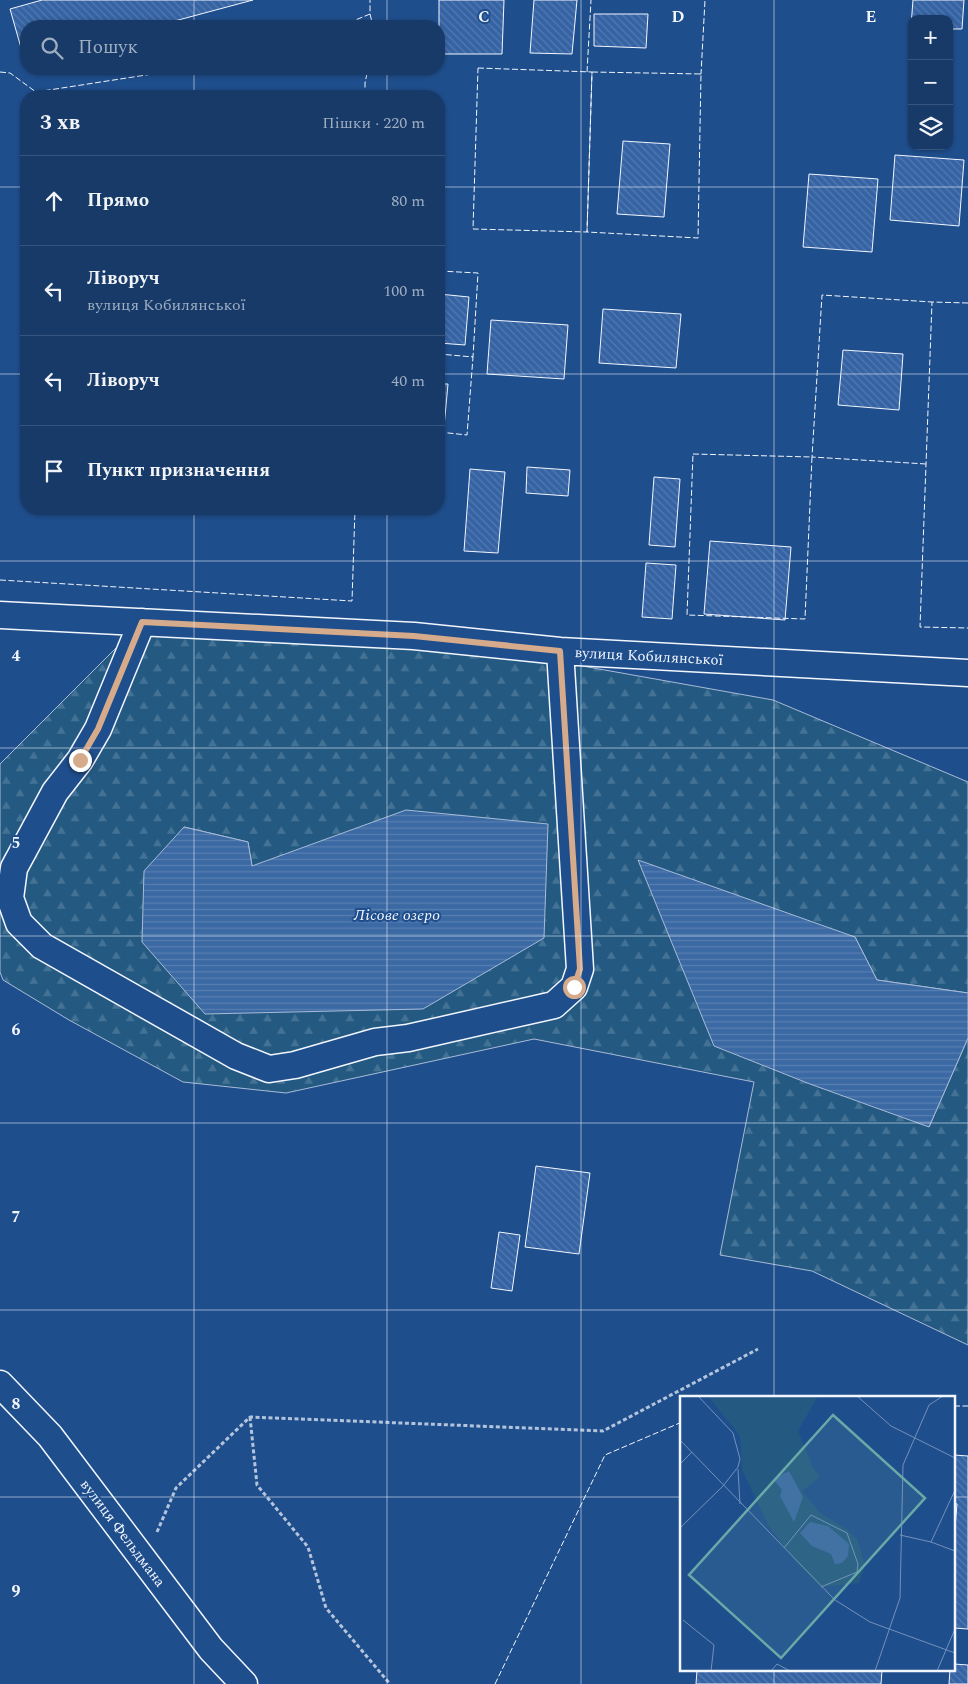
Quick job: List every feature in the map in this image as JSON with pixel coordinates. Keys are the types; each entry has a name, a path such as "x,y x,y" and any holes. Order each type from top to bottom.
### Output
{"street":[{"name":"вулиця Кобилянської","path":"0,615 414,636 560,651 968,673"},
{"path":"142,622 98,729 80,760 55,792 14,868 10,898 19,923 42,946 236,1056 269,1069 295,1065 375,1042 408,1038 554,1005 574,987 580,969 560,651"},
{"name":"вулиця Фельдмана","path":"0,1384 50,1436 211,1650 244,1684"}],"path":[{"path":"156,1534 176,1488 250,1416 603,1431 758,1349"},
{"path":"250,1416 256,1484 308,1547 326,1608 390,1684"}],"green space":[{"path":"142,622 414,636 773,700 968,782 968,993 877,980 855,937 929,1127 968,1038 968,1345 812,1271 720,1255 754,1082 534,1039 286,1093 183,1082 69,1020 3,980 0,972 0,764","holes":["184,827 248,842 252,866"]}],"water":[{"name":"Лісове озеро","path":"406,810 548,824 544,938 423,1009 205,1014 142,942 144,871 184,827 248,842 252,866"},
{"path":"638,860 855,937 877,980 968,993 968,1038 929,1127 810,1084 714,1046"}],"building":[{"path":"42,0 253,0 178,20 20,20 20,44 10,9"},
{"path":"439,0 504,0 502,54 445,54 445,20 439,20"},
{"path":"534,0 577,0 572,54 530,53"},
{"path":"913,0 964,0 962,29 953,29 953,15 912,15"},
{"path":"594,14 648,14 646,48 594,46"},
{"path":"623,141 670,144 664,217 617,214"},
{"path":"895,155 964,160 959,226 890,220"},
{"path":"809,174 878,179 872,252 803,247"},
{"path":"445,295 469,297 465,345 445,343"},
{"path":"603,309 681,314 676,368 599,363"},
{"path":"491,320 568,325 564,379 487,374"},
{"path":"843,350 903,354 899,410 838,405"},
{"path":"445,384 448,384 445,416"},
{"path":"527,467 570,470 568,496 526,493"},
{"path":"470,469 505,472 498,553 464,551"},
{"path":"654,477 680,479 675,547 649,545"},
{"path":"710,541 791,547 785,620 704,614"},
{"path":"646,563 676,565 672,619 642,617"},
{"path":"536,1166 590,1173 579,1254 525,1247"},
{"path":"499,1232 520,1235 512,1291 491,1288"},
{"path":"956,1455 968,1456 968,1629 956,1628"},
{"path":"956,1664 968,1665 968,1684 949,1684 950,1672 956,1672"},
{"path":"697,1672 882,1672 881,1684 696,1684"}],"fence":[{"path":"356,20 370,14 370,0"},
{"path":"587,72 591,0"},
{"path":"700,74 705,0"},
{"path":"370,14 372,20"},
{"path":"478,68 592,72 587,232 473,229 478,68"},
{"path":"0,72 10,73 33,90"},
{"path":"592,72 701,74 698,238 587,232 592,72"},
{"path":"49,90 146,75"},
{"path":"365,90 367,75"},
{"path":"445,271 478,273 473,357 445,355"},
{"path":"926,464 812,457 822,295 932,302"},
{"path":"968,303 932,302 920,627 968,628"},
{"path":"445,433 467,435 473,357 471,356"},
{"path":"693,454 812,457 805,619 687,615 693,454"},
{"path":"0,580 352,601 355,515"},
{"path":"956,1406 968,1406"},
{"path":"495,1684 605,1455 680,1423"}],"route":[{"path":"80,760 98,729 142,622 414,636 560,651 580,969 574,987"}]}
